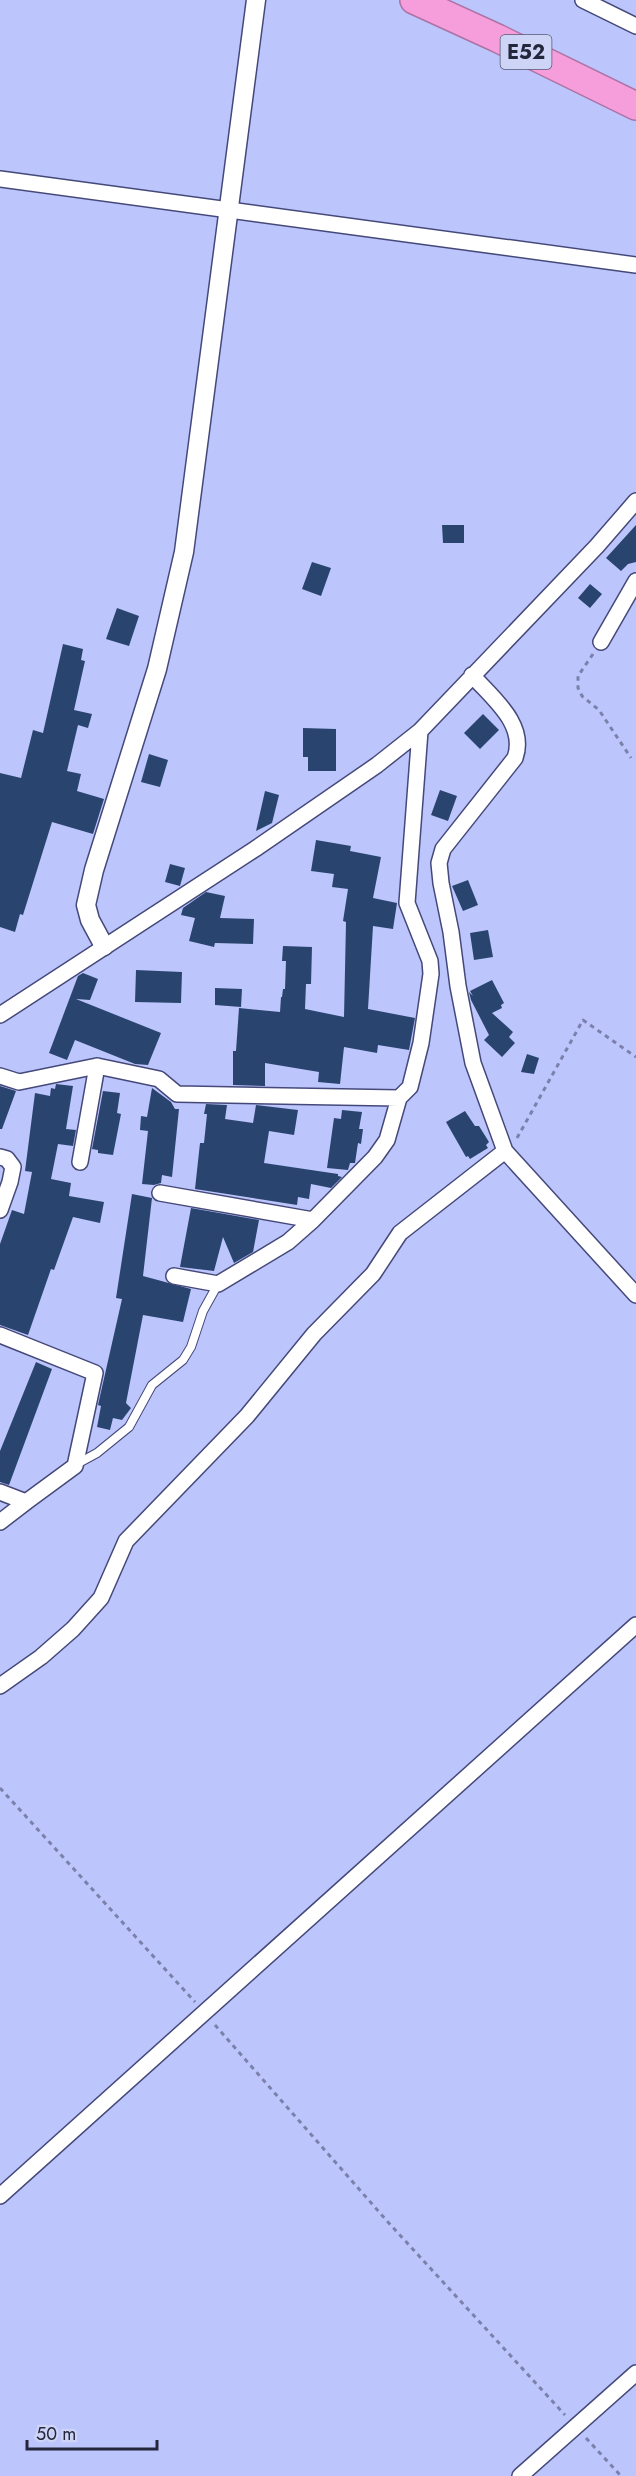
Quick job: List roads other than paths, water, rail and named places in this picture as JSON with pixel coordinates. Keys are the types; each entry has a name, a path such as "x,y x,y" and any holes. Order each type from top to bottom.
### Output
{"highway":[{"name":"E52","path":"414,0 636,106"}],"street":[{"path":"104,946 90,920 86,905 94,870 157,669 184,552 256,0"},
{"path":"583,0 636,27"},
{"path":"0,179 636,265"},
{"path":"0,1015 255,849 377,765 420,731 597,546 636,501"},
{"path":"601,642 636,582"},
{"path":"472,675 510,717 519,747 515,758 443,849 439,863 458,986 473,1063 505,1151 636,1295"},
{"path":"174,1276 218,1284 288,1242 375,1157 387,1140 399,1098 410,1087 421,1043 431,974 430,961 407,903 420,731"},
{"path":"0,1076 19,1082 98,1066 159,1079 177,1094 399,1098"},
{"path":"80,1162 98,1066"},
{"path":"0,1686 41,1657 73,1629 101,1598 126,1541 247,1416 314,1334 373,1274 400,1233 505,1151"},
{"path":"0,1157 7,1160 13,1167 0,1210"},
{"path":"160,1192 313,1220"},
{"path":"0,1335 95,1372 75,1466 0,1522"},
{"path":"0,1492 26,1502"},
{"path":"0,2196 636,1625"},
{"path":"520,2476 636,2373"}],"lane":[{"path":"75,1466 97,1453 129,1427 152,1385 183,1360 191,1347 203,1311 218,1284"}]}
